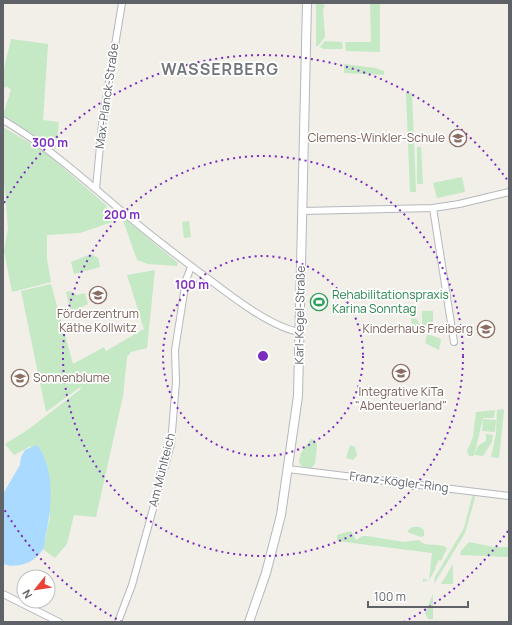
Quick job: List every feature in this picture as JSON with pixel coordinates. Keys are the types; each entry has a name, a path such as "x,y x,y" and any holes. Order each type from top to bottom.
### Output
{"street":[{"name":"Max-Planck-Straße","path":"96,189 102,124 122,3"},
{"name":"Karl-Kegel-Straße","path":"249,622 278,530 298,396 307,3"},
{"path":"3,120 58,156 191,267 238,301 291,331 300,332"},
{"path":"302,211 433,208 459,204 509,192"},
{"path":"433,208 454,342"},
{"name":"Am Mühlteich","path":"118,622 132,585 171,444 176,382 175,350 186,280 191,267"},
{"name":"Franz-Kögler-Ring","path":"288,470 509,496"},
{"path":"3,594 58,622"}],"green space":[{"path":"316,3 322,3 325,6 323,9 325,37 318,46 316,46"},
{"path":"370,3 380,3 380,52 346,51 345,42 371,42"},
{"path":"11,39 48,44 43,120 59,122 56,149 3,115 11,90 6,86 3,90 3,73"},
{"path":"325,41 342,42 343,49 324,49 320,47"},
{"path":"344,64 375,68 384,71 384,75 344,73"},
{"path":"406,93 412,93 416,192 410,192"},
{"path":"3,127 45,152 106,205 112,222 80,233 47,235 47,259 51,282 12,292 4,251 8,228 3,168"},
{"path":"417,147 421,147 423,184 417,184"},
{"path":"462,177 465,192 437,198 433,183"},
{"path":"125,219 178,263 177,266 148,264 137,260 123,220"},
{"path":"189,221 191,237 184,238 182,222"},
{"path":"91,254 98,258 100,267 74,274 71,262"},
{"path":"155,270 147,348 131,352 127,357 123,396 96,517 74,515 67,544 55,558 43,549 50,517 31,446 14,455 5,444 29,429 82,388 79,388 46,412 21,291 51,284 73,364 104,347 106,351 144,329 127,275"},
{"path":"70,291 77,295 85,293 88,304 80,308 80,314 72,317 66,292"},
{"path":"422,311 433,311 433,331 422,331"},
{"path":"411,318 417,319 420,325 420,331 417,334 413,331"},
{"path":"427,334 441,340 439,350 425,343"},
{"path":"503,409 499,458 491,457 496,434 497,410"},
{"path":"495,410 494,418 483,418 474,456 469,456 467,451 473,437 476,412"},
{"path":"483,419 496,420 495,432 482,431"},
{"path":"486,434 493,435 492,442 483,456 475,455 478,446 486,441"},
{"path":"311,439 314,440 317,445 315,464 311,468 302,466 299,462 301,453"},
{"path":"350,445 355,447 357,455 353,460 346,458"},
{"path":"474,495 475,498 465,533 434,584 435,577 464,528 472,497"},
{"path":"412,527 420,527 424,530 424,536 421,537 407,532"},
{"path":"351,531 356,540 362,536 367,536 404,542 419,540 425,544 440,545 447,548 429,580 432,553 337,541 337,535"},
{"path":"469,542 494,547 509,547 509,557 460,555 461,551"},
{"path":"453,564 453,584 441,584"},
{"path":"433,594 433,619 509,622 428,619 425,613"}],"water":[{"path":"37,445 43,454 47,465 51,500 44,547 40,554 25,564 14,566 3,564 3,494 20,465 21,457 25,450"}],"place":[{"name":"Clemens-Winkler-Schule","path":"458,138"},
{"name":"Förderzentrum Käthe Kollwitz","path":"98,295"},
{"name":"Rehabilitationspraxis Karina Sonntag","path":"319,302"},
{"name":"Kinderhaus Freiberg","path":"486,329"},
{"name":"Integrative KiTa \"Abenteuerland\"","path":"401,373"},
{"name":"Sonnenblume","path":"20,378"}],"district":[{"name":"WASSERBERG","path":"220,69"}]}
